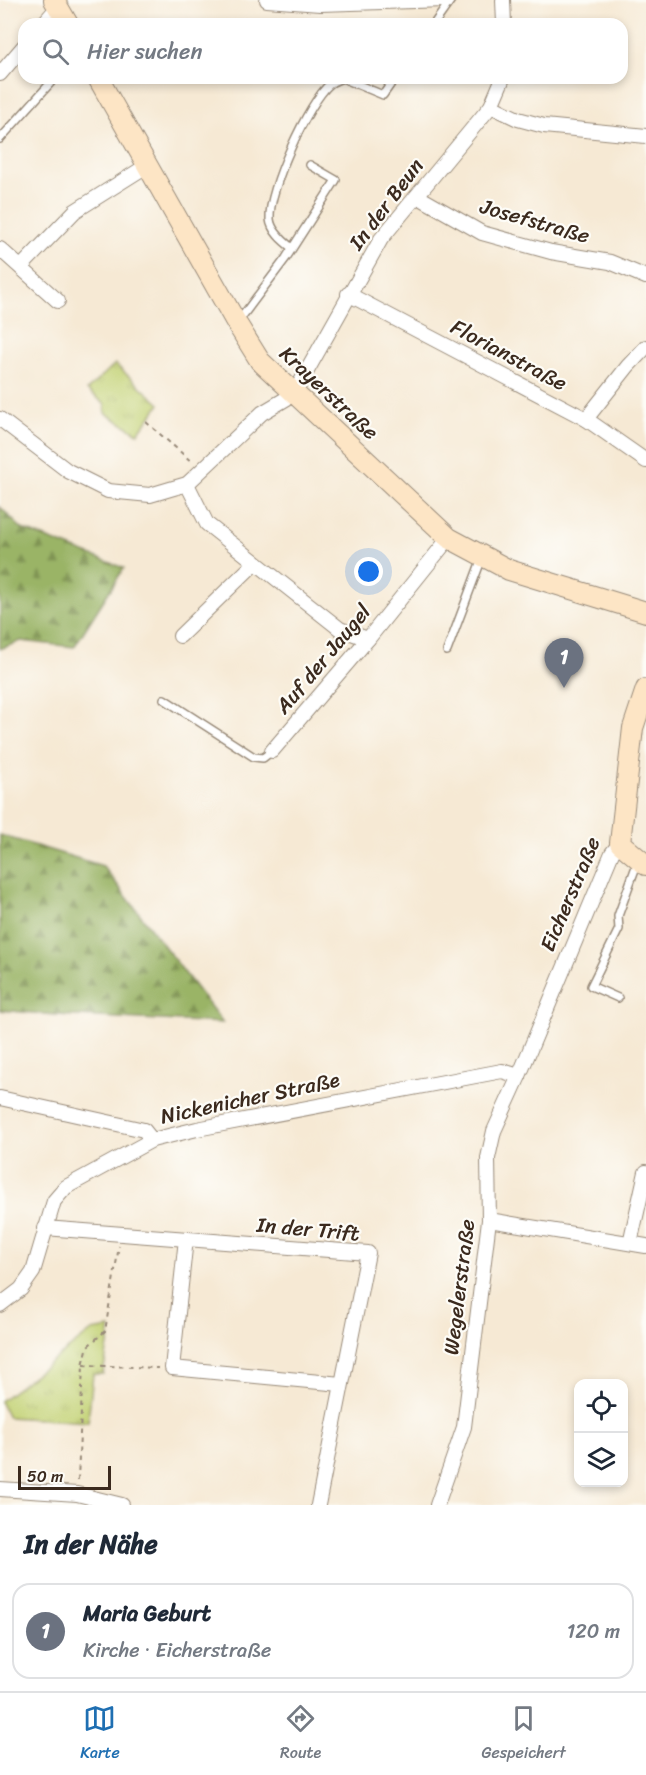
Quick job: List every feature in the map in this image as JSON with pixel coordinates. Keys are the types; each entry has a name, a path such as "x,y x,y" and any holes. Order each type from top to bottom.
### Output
{"street":[{"path":"267,0 320,4 445,0"},
{"path":"503,0 504,18"},
{"path":"0,74 18,53"},
{"name":"Krayerstraße","path":"101,84 237,324 260,361 294,394 449,538 509,570 646,612"},
{"name":"In der Beun","path":"294,394 348,294 381,239 490,106 500,84"},
{"path":"490,106 518,119 544,126 646,136"},
{"path":"21,267 75,211 148,165"},
{"name":"Josefstraße","path":"417,196 482,233 551,252 610,262 646,277"},
{"path":"0,249 58,301"},
{"name":"Florianstraße","path":"348,294 586,419 646,461"},
{"path":"586,419 646,347"},
{"path":"0,419 68,471 108,491 150,495 187,484 262,413 294,394"},
{"path":"187,484 207,524 340,629 368,639"},
{"name":"Auf der Jaugel","path":"272,751 368,639 449,538"},
{"path":"180,636 255,563"},
{"name":"Eicherstraße","path":"519,1076 612,853 620,843 646,689"},
{"path":"620,843 642,862"},
{"name":"Nickenicher Straße","path":"0,1305 21,1289 33,1272 54,1201 66,1187 152,1140 196,1129 502,1071 519,1076"},
{"name":"Wegelerstraße","path":"438,1505 464,1427 489,1220 488,1158 494,1131 519,1076"},
{"path":"0,1098 144,1130 152,1140"},
{"path":"630,1243 646,1172"},
{"path":"489,1220 646,1246"},
{"name":"In der Trift","path":"45,1228 368,1254 318,1505"},
{"path":"186,1239 172,1368 341,1384"},
{"path":"0,1489 77,1494 122,1505"}],"lane":[{"path":"438,18 451,0"},
{"path":"0,138 50,84"},
{"path":"292,248 272,228 271,207 286,156 313,107 329,84"},
{"path":"356,84 383,95 391,84"},
{"path":"237,324 292,248 336,180 310,165"},
{"path":"447,651 483,556"},
{"path":"164,699 254,757 263,758 272,751"},
{"path":"618,998 591,986 619,929 618,916 642,862"}],"path":[{"path":"146,422 201,470"},
{"path":"77,1494 83,1365 88,1347 105,1331 121,1235"},
{"path":"83,1365 172,1368"}],"green space":[{"path":"115,364 160,404 138,433 105,413 105,404 87,390"},
{"path":"0,507 22,529 124,568 74,647 21,641 0,649"},
{"path":"0,835 103,866 223,1023 0,1010"},
{"path":"111,1328 103,1374 93,1374 88,1422 8,1417 0,1401 92,1331"}],"place":[{"name":"Maria Geburt","path":"564,688"}]}
